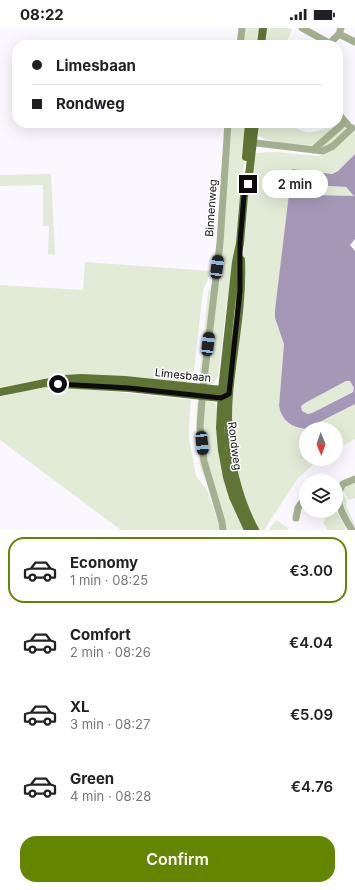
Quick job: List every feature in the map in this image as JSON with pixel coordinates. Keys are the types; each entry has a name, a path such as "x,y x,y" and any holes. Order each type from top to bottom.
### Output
{"main road":[{"path":"262,40 263,28"},
{"name":"Rondweg","path":"248,530 233,497 225,469 221,438 235,269 240,243 244,196 248,184 249,128"},
{"name":"Rondweg","path":"250,142 254,128"},
{"name":"Limesbaan","path":"0,392 71,378 97,378 224,394"},
{"name":"Rondweg","path":"224,394 232,460 242,500 255,530"}],"street":[{"path":"241,40 242,28"},
{"path":"302,28 318,36 318,40"},
{"path":"332,40 340,31 355,42"},
{"path":"250,142 323,151 330,148 350,126 343,118"},
{"name":"Binnenweg","path":"223,530 202,453 200,426 201,392 220,243 228,128"},
{"path":"343,485 355,479"},
{"path":"296,518 299,506"},
{"path":"343,513 352,530"}],"green space":[{"path":"245,28 260,28 259,40 243,40"},
{"path":"266,28 289,28 292,30 287,40 265,40"},
{"path":"231,128 248,128 233,273 227,301 218,376 213,384 205,386"},
{"path":"257,128 296,128 308,132 320,131 325,128 335,128 318,144 306,146 268,140 257,134"},
{"path":"343,128 345,128 345,130 332,145 323,149 320,147"},
{"path":"351,132 355,132 355,154 339,170 326,174 292,169 277,325 284,344 279,406 280,411 284,419 291,425 299,429 299,466 311,466 302,474 299,474 299,477 264,530 257,530 241,487 229,428 242,288 244,225 253,153 276,152 316,156 331,152"},
{"path":"51,174 55,255 48,254 49,226 43,226 43,185 0,186 0,175"},
{"path":"313,185 346,187 355,196 313,195"},
{"path":"85,262 212,271 203,290 193,380 188,379 187,383 137,377 70,375 0,387 0,285 83,290"},
{"path":"213,283 202,382 199,381 208,292"},
{"path":"346,381 350,381 354,388 353,391 312,413 308,414 302,411 301,406 305,403"},
{"path":"48,387 79,388 191,400 189,439 196,476 207,490 221,530 121,530 0,440 0,397"},
{"path":"204,399 211,401 218,409 219,434 246,530 226,530 205,451 203,428"},
{"path":"197,403 199,403 207,481 200,465 198,454 196,432"},
{"path":"355,404 355,439 343,445 343,422 321,422"},
{"path":"355,482 355,498 349,500 343,490 345,487"},
{"path":"343,494 355,526 355,530 343,509"},
{"path":"324,518 340,518 345,530 326,530 327,529 323,522 325,520"},
{"path":"276,520 287,527 288,530 269,530"}],"shaded area":[{"path":"355,154 355,239 350,245 355,251 355,404 320,422 299,422 299,428 288,422 280,411 279,406 284,344 275,318 292,169 332,174 338,171","holes":["314,185 346,187 354,196 313,195","346,381 350,381 354,388 353,392 312,413 308,414 302,411 301,406 305,403"]}],"route":[{"path":"58,384 129,388 221,398 229,394 240,291 240,243 244,196 248,184"}]}
